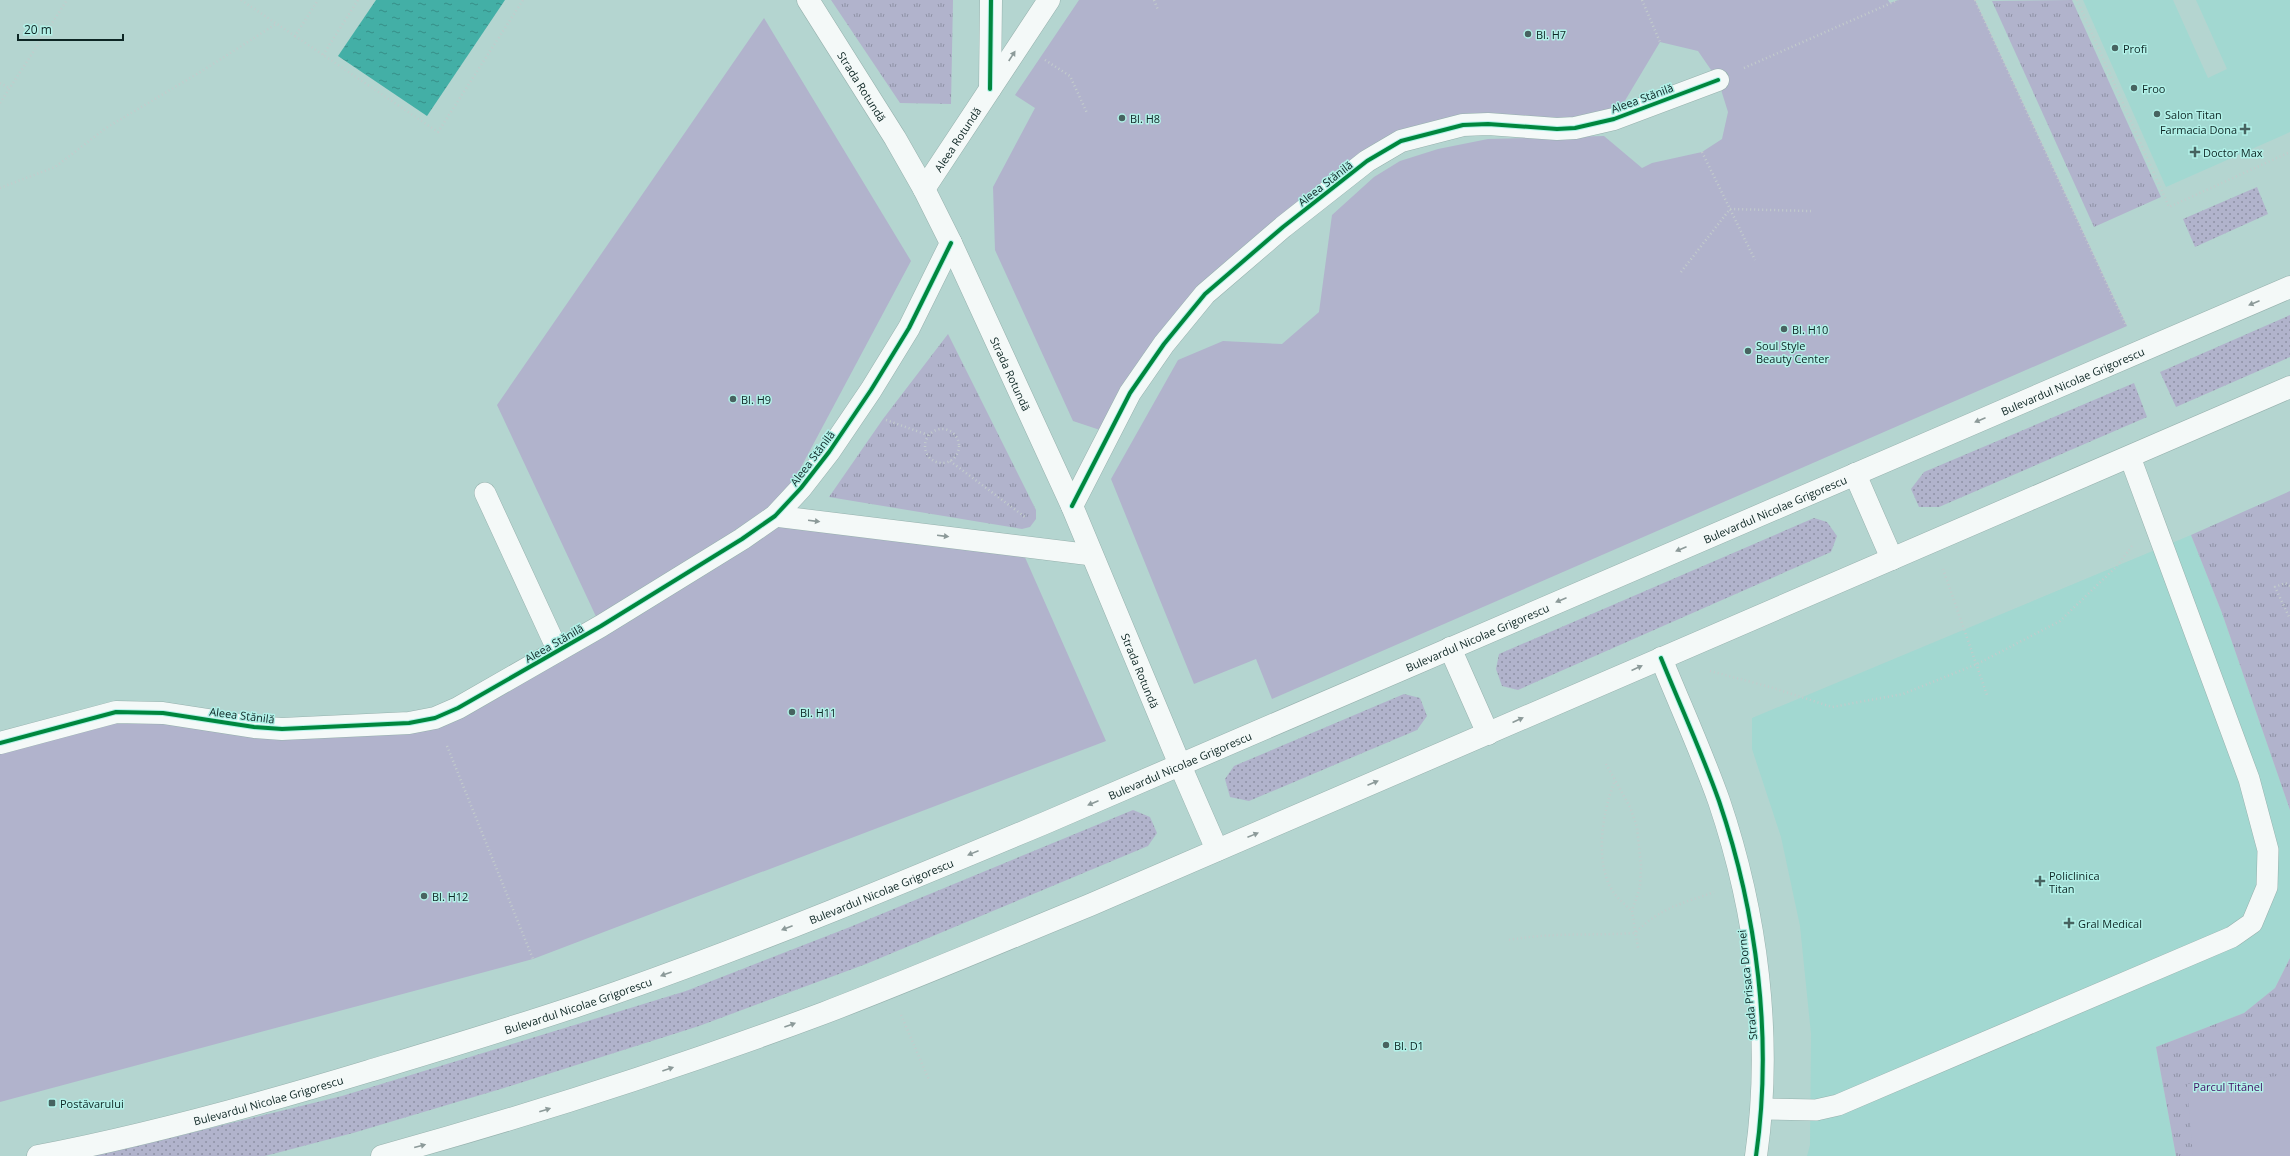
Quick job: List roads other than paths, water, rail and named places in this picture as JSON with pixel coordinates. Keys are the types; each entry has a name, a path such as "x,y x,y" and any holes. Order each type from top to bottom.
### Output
{"main road":[{"name":"Strada Rotundă","path":"808,0 895,138 924,189 951,243 1072,506 1217,850"},
{"path":"990,89 991,0"},
{"name":"Aleea Rotundă","path":"924,189 1049,0"},
{"name":"Aleea Stănilă","path":"1072,506 1130,393 1164,344 1205,294 1283,227 1367,161 1401,141 1463,125 1488,124 1556,129 1593,124 1718,80"},
{"name":"Aleea Stănilă","path":"0,743 116,712 163,713 254,727 282,729 409,723 435,718 458,708 558,651 742,539 775,516 806,482 857,411 909,328 951,243"},
{"name":"Bulevardul Nicolae Grigorescu","path":"38,1156 159,1129 301,1092 528,1023 705,960 862,899 1180,765 2290,287"},
{"path":"382,1156 510,1121 613,1088 735,1045 889,987 1090,905 2290,387"},
{"path":"1855,474 1892,560"},
{"path":"1450,648 1488,734"},
{"name":"Strada Prisaca Dornei","path":"1661,658 1719,800 1742,884 1753,937 1763,1034 1762,1108 1756,1156"}],"lane":[{"path":"1762,1108 1816,1110 1838,1105 2232,937 2252,923 2267,887 2268,850 2249,779 2130,457"},
{"path":"485,493 558,651"},
{"path":"775,516 1092,555"}],"water":[{"path":"376,0 505,0 427,116 338,56"}],"place":[{"name":"Bl. H7","path":"1528,34"},
{"name":"Profi","path":"2115,48"},
{"name":"Froo","path":"2134,88"},
{"name":"Salon Titan","path":"2157,114"},
{"name":"Bl. H8","path":"1122,118"},
{"name":"Farmacia Dona","path":"2245,129"},
{"name":"Doctor Max","path":"2195,152"},
{"name":"Bl. H10","path":"1784,329"},
{"name":"Soul Style Beauty Center","path":"1748,351"},
{"name":"Bl. H9","path":"733,399"},
{"name":"Bl. H11","path":"792,712"},
{"name":"Policlinica Titan","path":"2040,881"},
{"name":"Bl. H12","path":"424,896"},
{"name":"Gral Medical","path":"2069,923"},
{"name":"Bl. D1","path":"1386,1045"},
{"name":"Postăvarului","path":"52,1103"}],"park label":[{"name":"Parcul Titănel","path":"2228,1086"}]}
